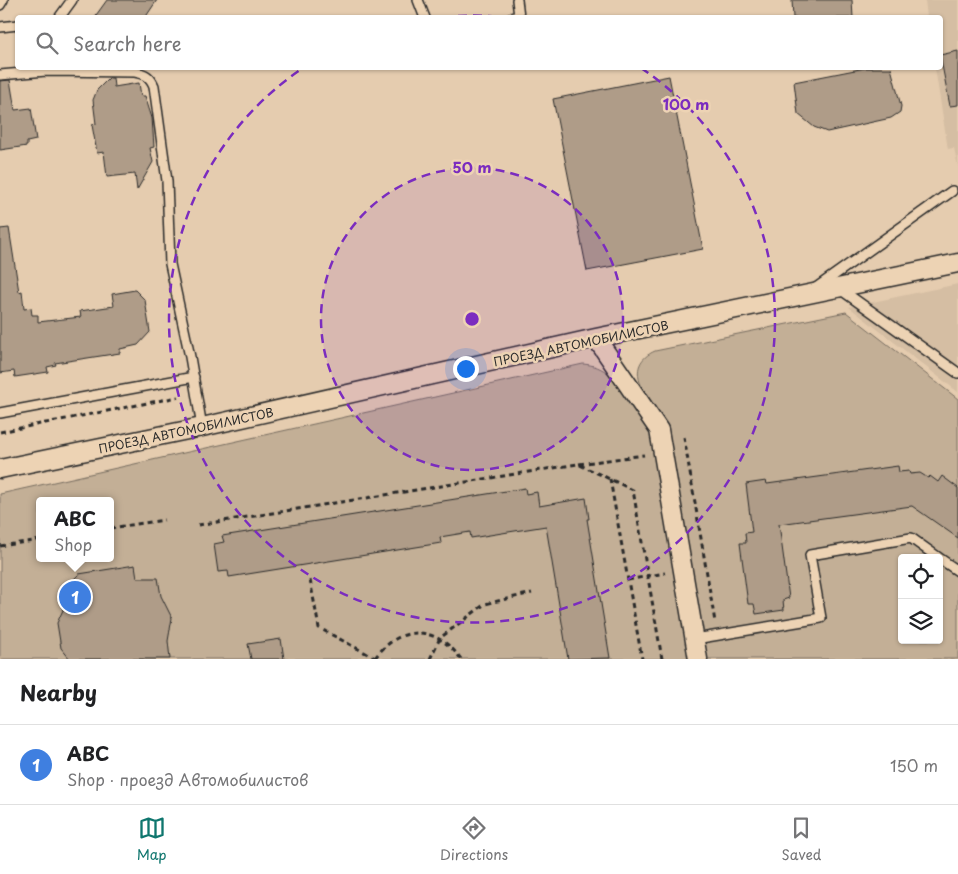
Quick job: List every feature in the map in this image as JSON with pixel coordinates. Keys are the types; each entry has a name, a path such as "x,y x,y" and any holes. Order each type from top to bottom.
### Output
{"street":[{"name":"ПРОЕЗД АВТОМОБИЛИСТОВ","path":"0,469 202,427 596,338 955,267"},
{"path":"596,338 659,430 698,659"}],"lane":[{"path":"0,5 3,0"},
{"path":"62,15 72,0"},
{"path":"418,0 424,15"},
{"path":"517,0 519,15"},
{"path":"0,27 15,25"},
{"path":"0,76 46,71 134,72 148,76 151,80 154,86 167,181 170,264 194,377 202,427"},
{"path":"806,295 952,191"},
{"path":"839,289 958,373"},
{"path":"0,413 194,377"},
{"path":"695,640 821,618 810,555 911,538 933,554"},
{"path":"943,561 958,571"}],"path":[{"path":"0,432 196,393"},
{"path":"684,437 715,624"},
{"path":"198,525 578,464 686,449"},
{"path":"578,464 633,490 662,659"},
{"path":"610,479 642,659"},
{"path":"114,527 164,520"},
{"path":"0,546 36,541"},
{"path":"628,580 683,570"},
{"path":"310,580 320,628 376,659 384,646 397,637 411,633 426,633 440,638 452,647 461,659"},
{"path":"430,659 440,638 485,604 532,594"}],"shaded area":[{"path":"925,0 958,0 958,166 954,148 948,149 935,70 943,70 943,15 927,15"},
{"path":"958,284 958,392 849,307"},
{"path":"846,312 958,399 958,659 706,659 667,427 639,380 640,365 645,357 655,351"},
{"path":"583,364 601,369 610,375 651,434 689,659 0,659 0,494"}],"building":[{"path":"107,0 157,0 147,15 96,15"},
{"path":"792,0 852,0 853,15 793,15"},
{"path":"958,51 958,105 950,106 943,70 943,54"},
{"path":"855,70 892,70 901,106 900,112 891,118 827,132 814,127 798,114 794,82"},
{"path":"669,76 703,249 587,271 553,99"},
{"path":"109,78 113,78 114,87 139,83 141,96 145,96 152,118 154,147 150,148 153,162 137,190 135,174 107,177 104,152 97,153 92,125 96,124 93,100 97,90"},
{"path":"10,80 15,110 31,108 36,140 27,142 27,146 0,150 0,81"},
{"path":"9,228 19,292 22,291 24,309 31,308 32,315 38,315 38,322 81,317 80,311 114,306 112,294 135,290 145,300 150,332 138,345 120,349 120,353 55,363 56,365 47,367 48,372 15,377 14,371 0,373 0,229"},
{"path":"898,466 899,472 920,473 928,478 930,476 938,482 942,476 958,488 958,538 912,506 779,524 789,598 783,600 784,610 756,614 754,604 748,604 740,543 746,543 745,533 752,532 746,484 766,481 767,484"},
{"path":"525,488 526,494 537,492 539,506 586,498 589,519 587,519 610,658 568,659 546,526 471,538 470,532 440,537 441,543 229,577 228,571 218,572 214,544 224,542 222,536"},
{"path":"135,565 137,578 158,578 161,596 172,618 168,641 170,659 70,659 61,648 57,623 63,610 60,593 79,574"},
{"path":"281,639 284,659 251,659 248,644"}],"place":[{"name":"АВС","path":"75,597"}]}
